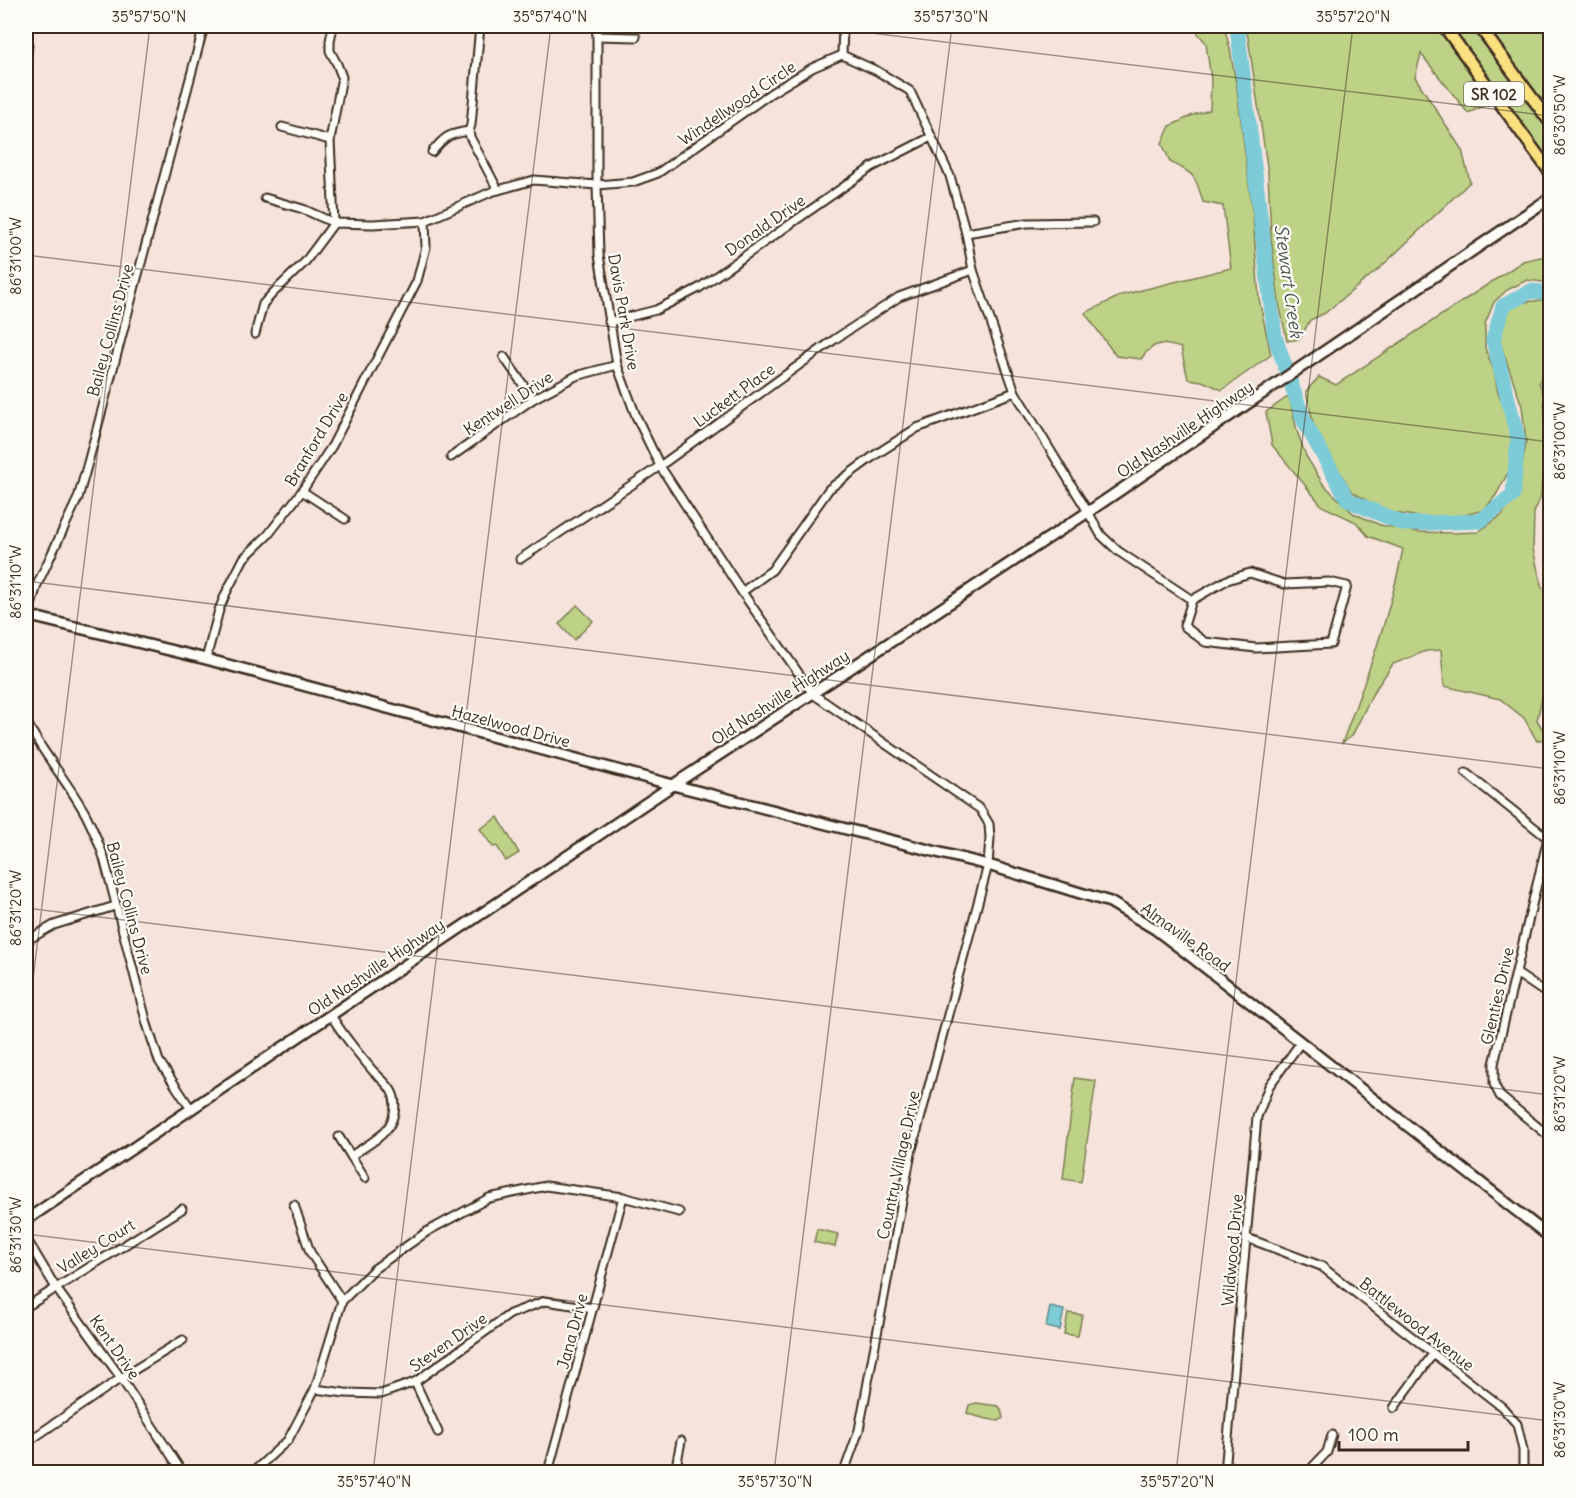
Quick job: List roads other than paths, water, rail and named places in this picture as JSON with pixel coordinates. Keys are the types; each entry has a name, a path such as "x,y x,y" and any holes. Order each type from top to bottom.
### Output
{"main road":[{"name":"SR 102","path":"1444,26 1547,167"},
{"name":"SR 102","path":"1479,26 1551,122"},
{"path":"1486,26 1512,61 1522,84"},
{"name":"Old Nashville Highway","path":"26,1220 673,785 1089,512 1551,198"},
{"name":"Hazelwood Drive","path":"27,615 206,659 673,785 988,865"},
{"name":"Almaville Road","path":"988,865 1110,902 1155,929 1551,1237"}],"street":[{"path":"26,65 27,26"},
{"name":"Bailey Collins Drive","path":"26,636 27,615 37,585 78,498 204,26"},
{"path":"255,334 263,304 305,262 334,223 330,140 342,78 330,51 333,26"},
{"path":"480,26 469,131 473,146 498,190"},
{"name":"Davis Park Drive","path":"596,26 598,255 617,365 636,416 660,466 742,592 813,694"},
{"path":"843,26 842,55 877,71 910,91 950,176 966,233 973,270 1015,392 1101,535 1118,551 1192,600"},
{"path":"597,36 636,37"},
{"name":"Windellwood Circle","path":"334,223 373,224 425,221 498,190 534,180 597,185 633,182 658,173 771,93 812,68 842,55"},
{"path":"282,127 330,140"},
{"path":"432,152 445,137 469,131"},
{"name":"Donald Drive","path":"609,322 656,310 699,288 872,167 931,137"},
{"path":"265,198 303,209 334,223"},
{"name":"Branford Drive","path":"206,659 219,610 244,558 268,535 302,491 332,446 417,281 426,247 425,221"},
{"path":"966,233 1027,223 1093,222"},
{"name":"Luckett Place","path":"520,559 660,466 835,339 899,297 973,270"},
{"path":"504,357 533,399"},
{"name":"Kentwell Drive","path":"451,457 533,399 576,376 617,365"},
{"path":"742,592 772,570 829,489 838,482 917,428 1015,392"},
{"path":"302,491 345,519"},
{"path":"1250,573 1284,584 1329,582 1347,585 1331,644 1256,648 1205,642 1184,626 1192,600 1227,580 1250,573"},
{"path":"813,694 980,809 988,824 990,838 988,865"},
{"name":"Bailey Collins Drive","path":"26,721 36,742 85,814 96,836 159,1061 191,1109"},
{"path":"1466,773 1549,839"},
{"name":"Glenties Drive","path":"1549,839 1494,1064 1494,1084 1500,1096 1551,1137"},
{"name":"Country Village Drive","path":"844,1473 859,1430 911,1153 988,865"},
{"path":"26,941 54,925 115,906"},
{"path":"1516,973 1551,996"},
{"path":"331,1016 392,1092 395,1102 395,1111 384,1133 351,1155"},
{"name":"Wildwood Drive","path":"1225,1473 1257,1117 1269,1086 1301,1042"},
{"path":"339,1137 365,1178"},
{"path":"253,1473 288,1440 315,1389 342,1301 374,1269 428,1231 489,1198 546,1186 623,1197 679,1212"},
{"name":"Jana Drive","path":"548,1473 623,1197"},
{"path":"294,1205 310,1252 342,1301"},
{"name":"Valley Court","path":"26,1307 182,1209"},
{"name":"Kent Drive","path":"26,1238 56,1287 121,1378 182,1473"},
{"name":"Battlewood Avenue","path":"1247,1238 1320,1266 1502,1407 1517,1424 1523,1450 1523,1471"},
{"name":"Steven Drive","path":"315,1389 381,1394 415,1382 510,1314 545,1301 593,1308"},
{"path":"26,1443 121,1378 183,1340"},
{"path":"1394,1408 1433,1354"},
{"path":"415,1382 438,1432"},
{"path":"1308,1473 1327,1452 1332,1435"},
{"path":"675,1473 681,1441"},
{"path":"1523,1471 1534,1473"}],"water":[{"path":"1050,1307 1064,1310 1060,1330 1046,1327"}],"waterway":[{"name":"Stewart Creek","path":"1237,26 1275,337 1304,421 1348,500 1404,524 1480,521 1513,495 1518,439 1493,340 1503,306 1531,291 1550,293"}]}
